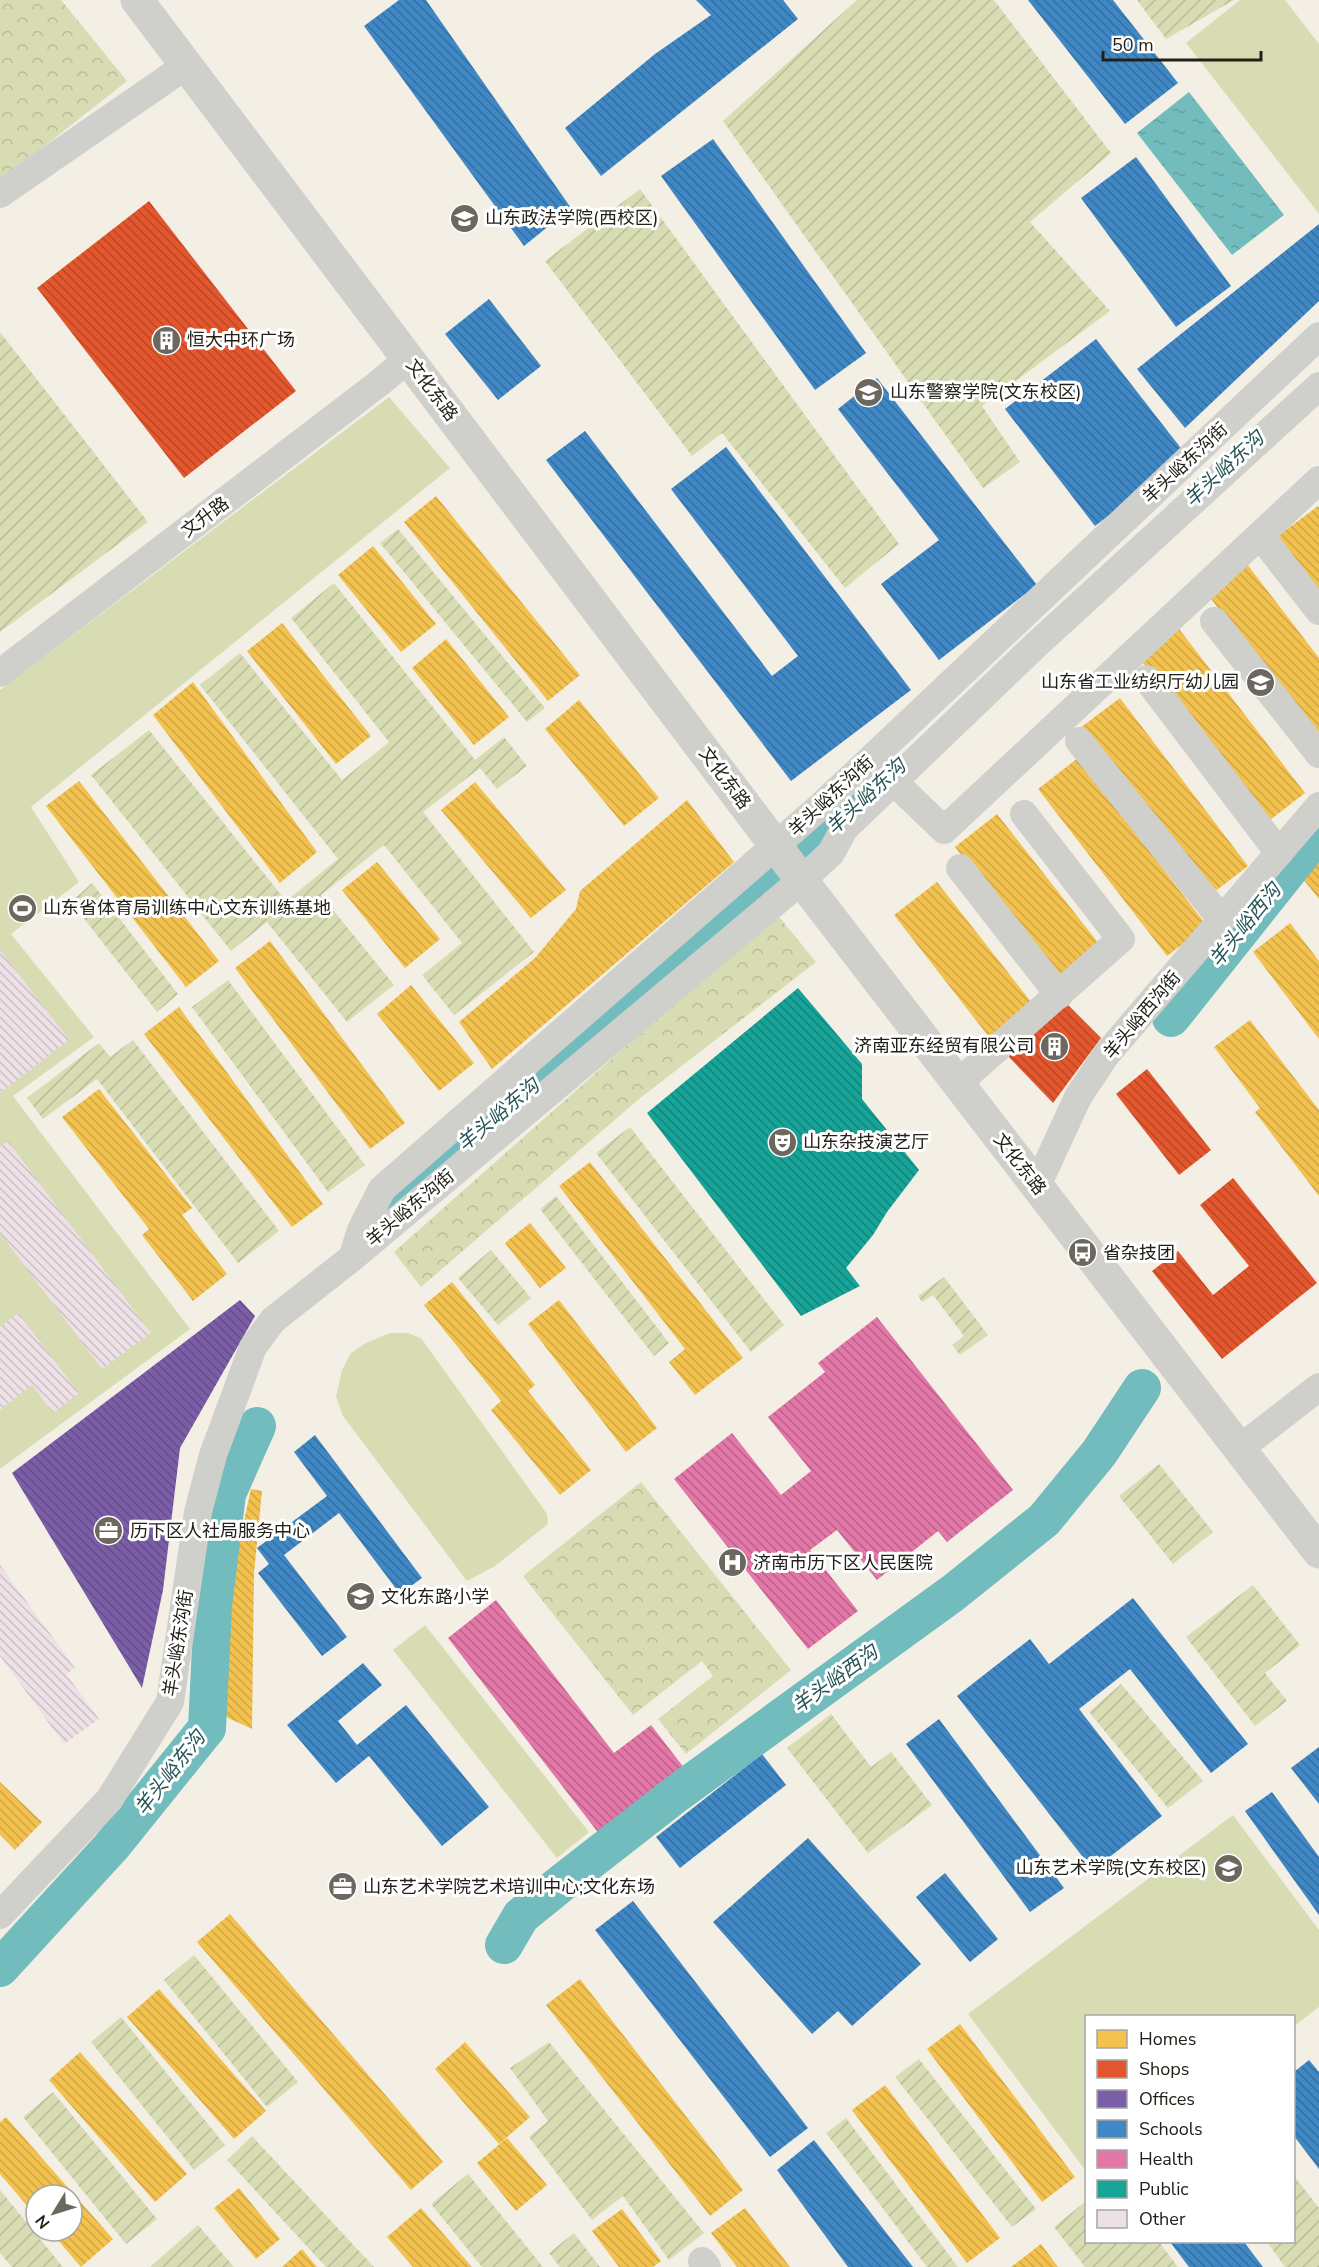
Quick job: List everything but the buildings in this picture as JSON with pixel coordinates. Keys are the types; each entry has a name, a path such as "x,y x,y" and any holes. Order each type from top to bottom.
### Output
{"main road":[{"name":"文化东路","path":"137,0 802,880 1319,1552"}],"street":[{"path":"1,196 187,65"},
{"name":"羊头峪东沟街","path":"352,1257 361,1230 382,1189 777,846 1319,336"},
{"name":"文升路","path":"0,673 408,359"},
{"name":"羊头峪东沟街","path":"0,1915 109,1800 170,1702 198,1512 213,1455 253,1347 273,1320 352,1257 802,880 831,853 843,829 893,781 1037,645 1319,386"},
{"path":"893,781 944,830 1319,480"},
{"path":"1260,535 1319,611"},
{"path":"1214,621 1319,753"},
{"path":"1146,679 1279,852"},
{"path":"1079,741 1222,920"},
{"name":"羊头峪西沟街","path":"1037,1186 1078,1097 1106,1055 1319,806"},
{"path":"958,1083 1121,939 1024,814"},
{"path":"960,868 1059,995"},
{"path":"1239,1449 1319,1387"}],"green space":[{"path":"0,0 61,0 127,81 3,179 0,176"},
{"path":"857,0 994,0 1111,153 1030,222 1110,311 982,406 1020,462 983,488 723,121"},
{"path":"1137,0 1234,0 1166,39"},
{"path":"1240,0 1285,0 1319,44 1319,214 1186,43"},
{"path":"640,189 899,544 845,588 722,433 692,456 545,261"},
{"path":"0,332 148,522 0,632"},
{"name":"山东省体育局训练中心文东训练基地","path":"389,397 450,468 31,807 79,882 11,934 94,1037 13,1096 190,1329 0,1469 0,690"},
{"path":"398,529 545,708 527,722 380,543"},
{"path":"334,583 475,760 504,737 527,766 497,789 480,768 423,812 534,952 454,1015 422,975 462,943 384,845 321,895 394,985 347,1022 267,922 231,951 91,775 149,730 286,901 338,859 200,685 240,653 342,780 389,742 291,618"},
{"path":"92,883 178,994 157,1012 71,902"},
{"path":"776,913 816,962 639,1099 421,1287 394,1252"},
{"path":"228,980 365,1165 328,1192 192,1007"},
{"path":"133,1040 279,1231 238,1263 97,1079 43,1119 27,1098 99,1043 110,1057"},
{"path":"630,1127 784,1325 751,1352 596,1153"},
{"path":"556,1196 669,1343 654,1356 540,1209"},
{"path":"491,1250 531,1298 498,1325 458,1278"},
{"path":"944,1277 988,1335 960,1355 952,1345 964,1336 933,1295 922,1302 918,1296"},
{"path":"390,1333 408,1333 421,1338 547,1514 548,1524 495,1566 467,1581 343,1416 336,1397 342,1370 351,1353 366,1343"},
{"path":"1159,1464 1213,1532 1173,1564 1119,1496"},
{"path":"641,1482 791,1670 686,1754 658,1719 713,1676 702,1661 633,1715 523,1576"},
{"path":"1253,1585 1300,1645 1265,1673 1287,1701 1255,1726 1186,1637"},
{"path":"425,1625 589,1832 557,1858 393,1650"},
{"path":"1121,1684 1203,1781 1168,1808 1089,1712"},
{"path":"831,1714 871,1767 891,1752 932,1805 868,1853 787,1748"},
{"path":"1233,1815 1319,1930 1319,2007 1295,2025 1295,2015 1085,2015 1085,2170 968,2014"},
{"path":"194,1955 298,2082 267,2107 164,1980"},
{"path":"121,2017 225,2145 194,2170 91,2042"},
{"path":"549,2042 704,2233 669,2260 623,2196 592,2220 529,2137 548,2121 510,2068"},
{"path":"919,2059 1036,2209 1012,2227 895,2077"},
{"path":"53,2092 157,2219 126,2244 84,2192 84,2183 77,2183 23,2117"},
{"path":"846,2118 958,2267 927,2267 826,2133"},
{"path":"252,2136 374,2267 326,2267 227,2160"},
{"path":"468,2174 543,2267 482,2267 431,2204"},
{"path":"1295,2177 1319,2208 1319,2267 1285,2267 1268,2243 1295,2243"},
{"path":"0,2190 24,2219 24,2243 43,2243 63,2267 12,2267 0,2253"},
{"path":"1085,2202 1085,2243 1160,2243 1178,2267 1085,2267 1054,2227"},
{"path":"198,2225 234,2267 150,2267"},
{"path":"574,2233 600,2267 560,2267 549,2253"}],"water":[{"path":"1189,92 1284,215 1232,255 1137,133"}],"waterway":[{"name":"羊头峪东沟","path":"401,1198 862,801"},
{"name":"羊头峪西沟","path":"1171,1018 1319,832"},
{"name":"羊头峪西沟","path":"504,1945 521,1916 563,1882 676,1794 953,1593 1044,1520 1099,1453 1142,1388"},
{"name":"羊头峪东沟","path":"0,1968 111,1847 207,1728 213,1606 227,1494 257,1426"}],"place":[{"name":"山东政法学院(西校区)","path":"464,218"},
{"name":"恒大中环广场","path":"166,340"},
{"name":"山东警察学院(文东校区)","path":"869,392"},
{"name":"山东省工业纺织厅幼儿园","path":"1260,682"},
{"name":"山东省体育局训练中心文东训练基地","path":"22,908"},
{"name":"济南亚东经贸有限公司","path":"1055,1046"},
{"name":"山东杂技演艺厅","path":"782,1142"},
{"name":"省杂技团","path":"1082,1253"},
{"name":"历下区人社局服务中心","path":"109,1531"},
{"name":"济南市历下区人民医院","path":"732,1563"},
{"name":"文化东路小学","path":"360,1597"},
{"name":"山东艺术学院(文东校区)","path":"1228,1868"},
{"name":"山东艺术学院艺术培训中心;文化东场","path":"342,1887"}]}
